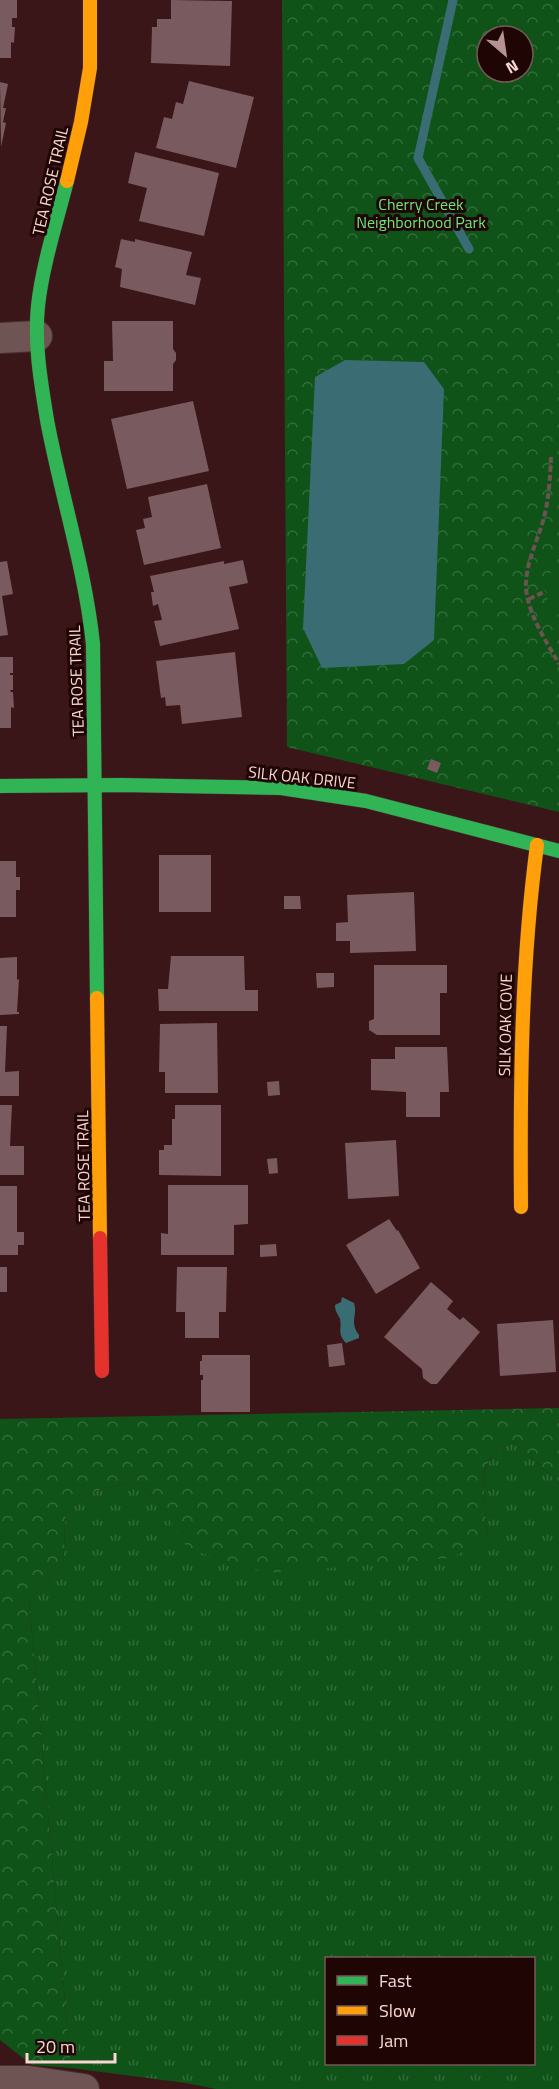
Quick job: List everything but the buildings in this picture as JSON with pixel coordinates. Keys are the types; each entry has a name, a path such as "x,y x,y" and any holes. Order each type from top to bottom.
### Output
{"street":[{"name":"TEA ROSE TRAIL","path":"90,0 90,68 81,122 38,305 37,336 41,385 51,440 89,606 93,644 102,1371"},
{"path":"0,338 37,336"},
{"name":"SILK OAK DRIVE","path":"0,786 281,788 366,801 559,850"},
{"name":"SILK OAK COVE","path":"521,1207 520,1025 530,886 537,845"},
{"path":"0,2081 29,2081 84,2089"}],"path":[{"path":"551,457 547,506 527,576 526,589 537,622 559,664"},
{"path":"529,599 546,591"}],"green space":[{"name":"Cherry Creek Neighborhood Park","path":"282,0 559,0 559,812 287,747"},
{"path":"559,564 559,615 549,603 546,589 549,575"},
{"path":"559,1408 559,1485 514,1442 493,1453 483,1473 487,1538 452,1558 268,1573 188,1549 162,1509 138,1481 95,1491 66,1510 63,1564 29,1601 71,2068 32,2065 0,2040 0,1419"},
{"path":"514,1442 559,1485 559,2089 216,2089 71,2068 29,1601 63,1564 66,1510 95,1491 138,1481 162,1509 487,1538 483,1474 493,1453"}],"water":[{"path":"345,360 424,362 444,389 434,640 404,664 322,668 303,628 315,377"},
{"path":"342,1297 354,1303 354,1322 359,1335 359,1338 346,1343 341,1334 340,1319 335,1307 341,1302"}],"waterway":[{"path":"453,0 418,158 469,249"}],"traffic: fast":[{"path":"67,181 43,276 38,306 37,335 47,420 79,560 93,644 97,998"},
{"path":"0,786 122,785 281,788 366,801 559,851"}],"traffic: slow":[{"path":"67,181 81,122 90,68 90,0"},
{"path":"521,1207 525,980 537,845"},
{"path":"97,998 100,1238"}],"traffic: jam":[{"path":"100,1238 102,1371"}]}
